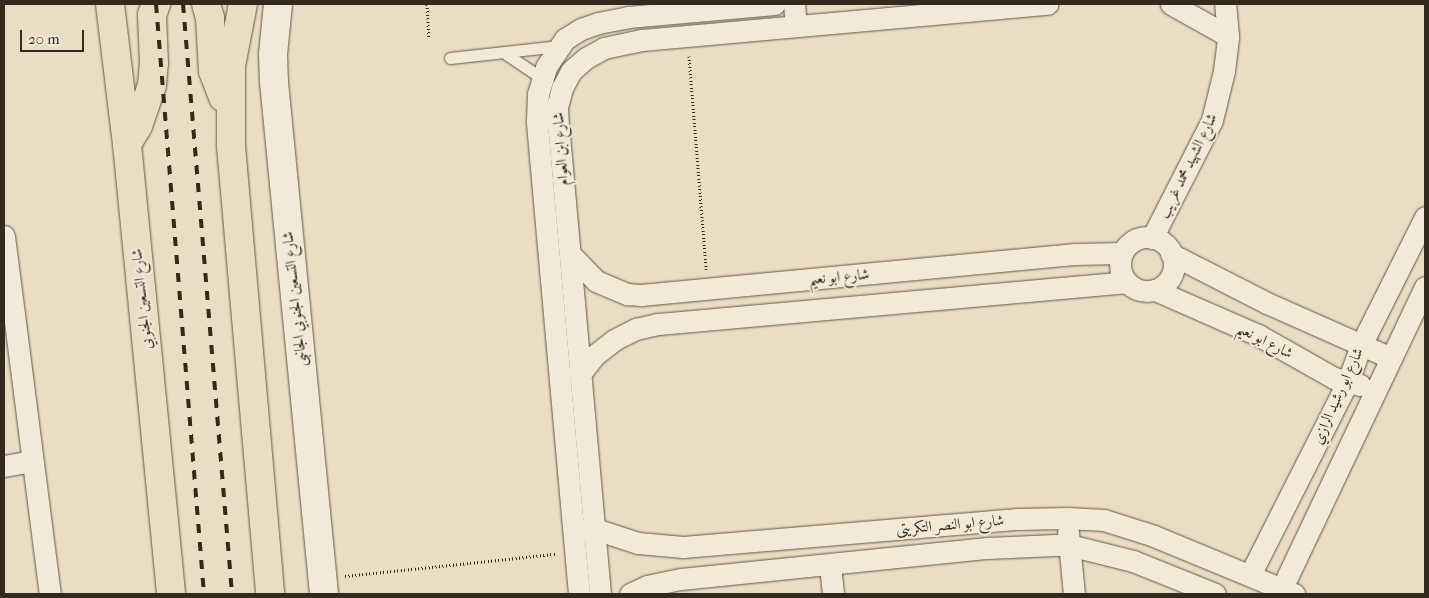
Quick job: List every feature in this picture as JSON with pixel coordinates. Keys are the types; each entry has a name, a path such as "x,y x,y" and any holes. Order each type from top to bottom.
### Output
{"highway":[{"name":"شارع التسعين الجنوبي","path":"110,4 127,144 171,594"},
{"path":"127,144 147,106 152,85 154,63 152,15 156,4"},
{"path":"206,4 210,18 213,71 221,94 229,107"},
{"path":"243,4 230,66 229,107 233,189 270,594"}],"street":[{"name":"شارع التسعين الجنوبي الجانبى","path":"278,4 273,54 274,82 323,586"},
{"name":"شارع ابن العوام","path":"579,594 537,121 538,94 546,67 559,46 581,29 598,22 628,17 774,4"},
{"path":"794,4 796,26"},
{"name":"شارع ابن العوام","path":"600,594 557,107 562,88 572,71 586,58 604,48 687,35 1047,4"},
{"path":"1171,4 1228,36"},
{"name":"شارع الشهيد محمد غريب","path":"1152,238 1212,120 1224,71 1228,36 1225,4"},
{"name":"شارع ابو رشيد الرازي","path":"1250,575 1348,381 1361,345 1425,217"},
{"path":"4,236 50,594"},
{"path":"1172,254 1171,276 1167,282 1155,290 1139,290 1126,282 1120,263 1122,253 1134,240 1152,238 1160,241 1172,254 1267,304 1391,358"},
{"name":"شارع ابو نعيم","path":"570,254 596,281 626,294 641,295 1075,254 1122,253"},
{"name":"شارع ابو نعيم","path":"580,374 594,355 614,340 636,329 658,324 1126,282"},
{"name":"شارع ابو رشيد الرازي","path":"1288,591 1376,389 1425,287"},
{"name":"شارع ابو نعيم","path":"1155,290 1258,335 1334,378 1376,389"},
{"path":"4,466 32,460"},
{"path":"1067,518 1074,594"},
{"name":"شارع ابو النصر التكريتى","path":"595,529 638,544 683,547 1008,520 1067,518 1104,520 1132,528 1288,591"},
{"path":"574,530 595,529"},
{"name":"شارع ابو النصر التكريتى","path":"630,594 648,586 681,579 987,548 1069,545 1133,561 1215,594"},
{"path":"830,565 833,594"}],"lane":[{"path":"450,58 506,54 524,49 559,46"},
{"path":"506,54 543,79"}],"path":[{"path":"428,4 429,38"},
{"path":"687,35 708,290"},
{"path":"323,586 576,552"}],"railway":[{"path":"156,4 204,594"},
{"path":"183,4 232,594"}]}
